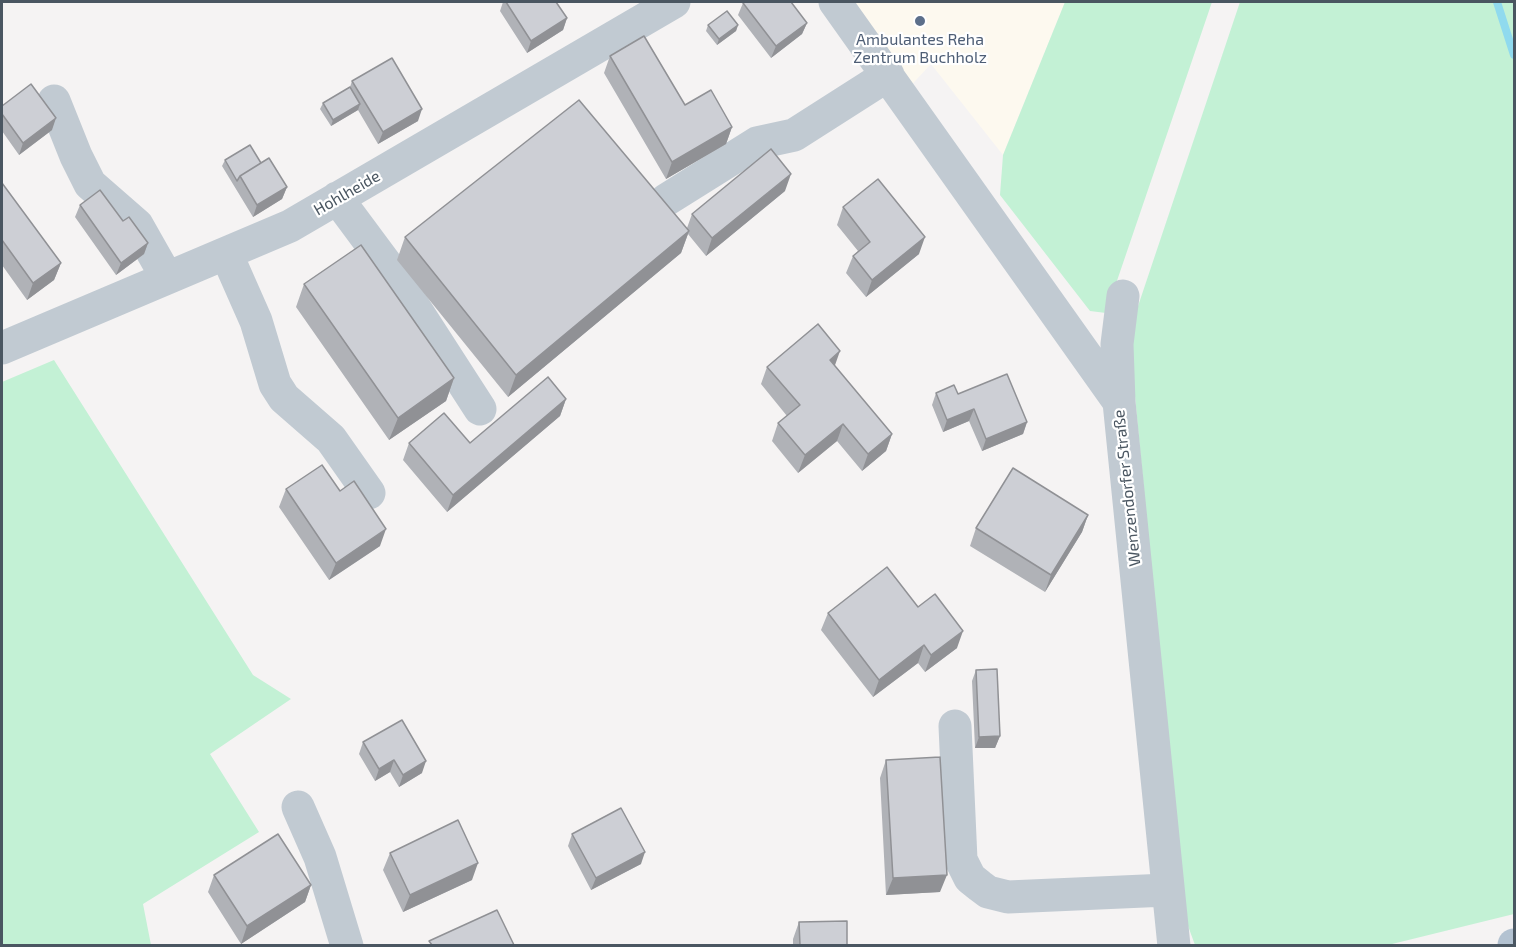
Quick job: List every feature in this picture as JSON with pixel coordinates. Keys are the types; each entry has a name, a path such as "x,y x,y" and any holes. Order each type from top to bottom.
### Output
{"street":[{"name":"Hohlheide","path":"2,348 290,226 674,2"},
{"name":"Wenzendorfer Straße","path":"835,2 1119,402 1169,925"},
{"path":"666,200 757,143 794,135 888,75"},
{"path":"54,101 90,184 137,225 166,278"},
{"path":"338,198 389,268 480,409"},
{"path":"226,253 256,321 275,384 284,398 331,439 369,493"},
{"path":"1119,402 1117,344 1124,296"},
{"path":"955,726 961,860 970,878 988,892 1008,897 1169,925"},
{"path":"298,807 320,857 347,945"}],"shaded area":[{"path":"835,2 1065,2 1003,155 931,64 902,95"}],"green space":[{"path":"1065,2 1212,2 1106,313 1090,311 1000,195 1003,155"},
{"path":"1240,2 1514,2 1514,914 1388,945 1195,945 1184,915 1129,333"},
{"path":"54,360 253,675 291,699 210,754 259,832 143,904 151,945 2,945 2,382"}],"building":[{"path":"506,2 556,2 567,18 531,41"},
{"path":"791,2 807,23 776,46 743,3"},
{"path":"727,11 738,25 719,39 708,25"},
{"path":"644,36 685,105 711,90 732,127 672,162 610,56"},
{"path":"392,58 422,109 383,132 352,81"},
{"path":"31,84 56,118 23,143 2,114 2,106"},
{"path":"350,87 360,104 333,120 323,103"},
{"path":"579,100 689,231 516,375 405,237"},
{"path":"250,145 261,163 240,176 237,181 225,160"},
{"path":"771,149 791,174 712,238 692,214"},
{"path":"269,158 287,187 257,205 240,176"},
{"path":"878,179 925,237 872,280 853,256 870,242 843,207"},
{"path":"2,183 61,263 33,283 2,240"},
{"path":"100,190 123,221 129,217 148,243 121,263 80,205"},
{"path":"361,245 454,378 398,418 304,284"},
{"path":"818,324 840,351 830,360 892,434 868,454 843,424 805,455 778,423 800,405 767,367"},
{"path":"1007,374 1027,422 986,439 974,409 947,420 936,393 954,385 958,394"},
{"path":"548,377 566,399 453,495 409,443 444,413 470,443"},
{"path":"322,465 340,491 354,481 386,529 336,563 286,489"},
{"path":"1013,468 1088,515 1051,575 976,528"},
{"path":"887,567 918,607 935,594 963,631 931,655 924,645 879,680 828,613"},
{"path":"997,669 1000,736 979,737 976,670"},
{"path":"402,720 426,761 403,775 394,760 379,769 363,742"},
{"path":"940,757 947,875 893,878 886,760"},
{"path":"621,808 645,852 596,878 572,834"},
{"path":"458,820 478,863 410,895 390,853"},
{"path":"278,834 311,885 247,926 214,875"},
{"path":"497,910 514,945 432,945 429,941"},
{"path":"847,921 847,945 800,945 799,922"}],"waterway":[{"path":"1497,2 1514,55"}],"place":[{"name":"Ambulantes Reha Zentrum Buchholz","path":"920,21"}]}
